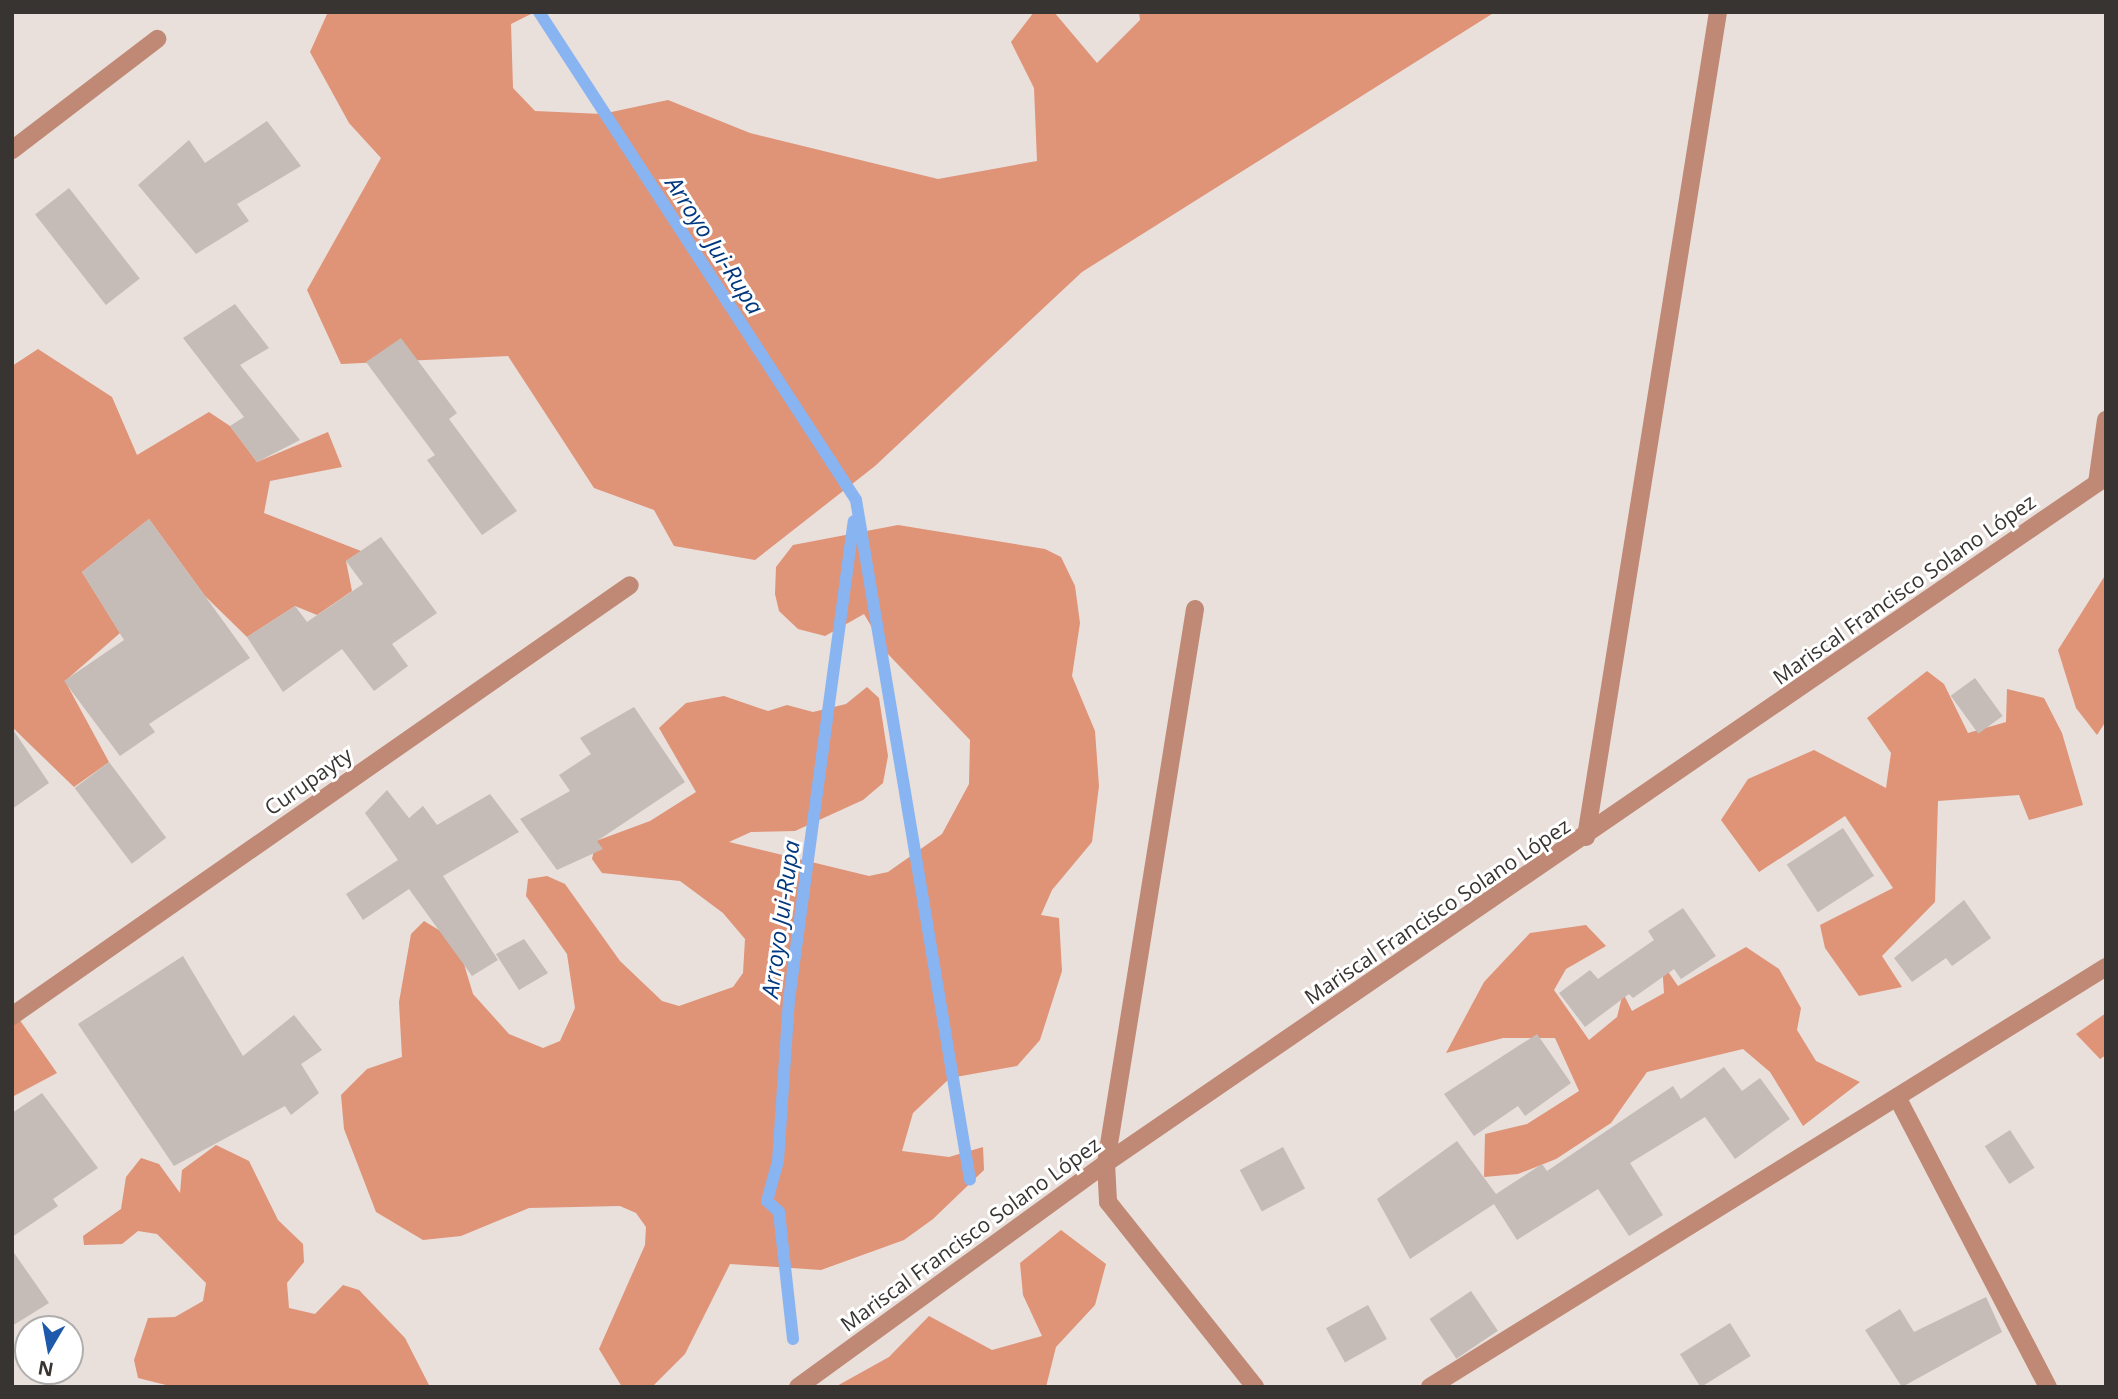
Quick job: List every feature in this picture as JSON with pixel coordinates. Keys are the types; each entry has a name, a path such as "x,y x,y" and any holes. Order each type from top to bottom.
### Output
{"street":[{"path":"1586,837 1718,12"},
{"path":"12,150 157,39"},
{"path":"2102,480 2106,420"},
{"name":"Mariscal Francisco Solano López","path":"798,1387 1106,1163 1586,837 2102,480"},
{"name":"Curupayty","path":"12,1016 630,584"},
{"path":"1195,609 1106,1163 1108,1202 1255,1387"},
{"path":"1430,1387 2106,967"},
{"path":"1897,1097 2048,1387"}],"shaded area":[{"path":"328,12 535,12 511,24 513,88 535,111 602,114 668,100 750,133 938,179 1037,161 1034,88 1011,42 1034,12 1054,12 1097,63 1140,20 1139,12 1495,12 1082,272 875,466 755,560 674,546 654,510 594,488 508,356 341,364 307,290 381,158 349,123 310,52"},
{"path":"38,349 112,397 137,455 209,412 230,426 257,462 328,432 342,467 270,481 264,513 361,551 346,561 352,591 317,615 295,606 247,637 205,596 149,519 82,572 120,633 65,681 109,762 74,787 12,727 12,366"},
{"path":"898,525 1045,549 1061,557 1075,586 1080,623 1072,676 1095,731 1099,786 1092,842 1052,890 1041,915 1059,918 1062,971 1040,1040 1017,1066 950,1078 913,1113 902,1151 949,1157 983,1147 984,1170 933,1219 904,1240 821,1270 730,1264 685,1354 652,1387 622,1387 599,1349 645,1245 646,1227 636,1213 620,1206 529,1208 461,1236 423,1240 376,1212 344,1129 341,1095 367,1069 402,1057 399,1002 411,934 424,921 457,941 473,994 509,1034 543,1048 560,1041 575,1008 567,954 526,896 528,879 547,876 565,884 620,961 662,1001 679,1006 733,987 743,973 745,939 723,913 680,881 602,873 592,859 596,841 650,821 696,792 659,728 686,703 724,696 768,711 787,705 813,712 846,704 867,687 879,698 888,756 883,783 863,800 795,831 751,832 729,842 869,876 888,872 942,834 969,784 970,740 887,653 864,614 825,636 798,629 779,611 775,594 776,567 793,545"},
{"path":"2106,574 2106,721 2097,735 2076,708 2058,650"},
{"path":"1927,671 1944,684 1968,733 2006,722 2007,689 2044,698 2062,733 2083,805 2029,820 2019,795 1938,801 1935,902 1882,956 1902,987 1859,996 1825,948 1820,925 1893,888 1845,816 1759,872 1721,820 1748,779 1814,750 1886,788 1891,753 1867,718"},
{"path":"1586,925 1606,946 1566,969 1554,990 1589,1040 1617,1017 1623,993 1632,1011 1664,993 1662,963 1678,986 1746,947 1779,969 1801,1008 1797,1030 1816,1061 1860,1082 1803,1126 1770,1072 1743,1049 1647,1072 1611,1123 1556,1159 1518,1174 1484,1177 1485,1134 1527,1124 1579,1091 1555,1038 1503,1038 1446,1053 1484,982 1530,933"},
{"path":"12,1009 57,1073 12,1097"},
{"path":"2106,1013 2106,1055 2100,1059 2076,1034"},
{"path":"216,1145 249,1161 278,1220 303,1244 304,1262 287,1283 289,1308 315,1314 343,1285 359,1290 405,1338 430,1387 174,1387 138,1378 134,1360 148,1318 175,1317 203,1301 206,1283 157,1234 138,1231 122,1244 84,1245 83,1236 121,1209 126,1177 141,1158 159,1164 180,1193 182,1170"},
{"path":"1061,1230 1106,1264 1095,1305 1056,1347 1046,1387 835,1387 889,1357 929,1316 992,1350 1042,1336 1023,1295 1020,1263"}],"building":[{"path":"267,121 301,166 237,204 249,221 196,254 138,185 189,140 205,163"},
{"path":"69,188 140,279 106,305 35,214"},
{"path":"235,304 269,348 240,365 300,440 257,462 230,426 244,417 183,338"},
{"path":"401,338 457,413 449,419 517,511 482,535 427,460 435,455 366,362"},
{"path":"149,519 250,658 149,724 155,732 120,756 64,681 124,640 82,572"},
{"path":"381,537 437,613 392,644 408,666 374,691 342,649 283,692 247,637 295,606 307,622 363,584 346,561"},
{"path":"1975,678 2003,716 1978,734 1951,696"},
{"path":"634,707 685,782 597,841 603,849 557,870 520,819 570,791 559,775 591,754 580,738"},
{"path":"12,728 49,783 12,809"},
{"path":"109,762 166,838 132,864 75,788"},
{"path":"387,790 409,818 423,806 437,825 490,794 519,832 443,876 498,960 472,976 409,889 363,920 346,894 398,860 365,813"},
{"path":"1843,828 1874,876 1818,912 1787,864"},
{"path":"1964,900 1991,938 1952,966 1946,958 1912,982 1894,958"},
{"path":"1683,908 1716,956 1681,979 1674,969 1633,998 1629,994 1585,1027 1559,993 1590,970 1598,979 1654,940 1648,931"},
{"path":"524,939 548,973 519,990 496,954"},
{"path":"183,956 243,1056 294,1015 322,1050 301,1064 319,1093 291,1115 285,1106 174,1166 78,1024"},
{"path":"1537,1034 1571,1083 1525,1116 1518,1106 1474,1136 1444,1094"},
{"path":"1724,1067 1742,1091 1760,1078 1790,1119 1735,1159 1705,1117 1630,1163 1663,1215 1629,1236 1598,1189 1517,1240 1494,1204 1410,1259 1377,1199 1457,1141 1496,1194 1542,1164 1547,1171 1673,1086 1681,1099"},
{"path":"42,1093 98,1168 53,1199 58,1206 12,1237 12,1113"},
{"path":"2010,1130 2035,1168 2009,1184 1985,1146"},
{"path":"1283,1147 1305,1188 1262,1212 1240,1170"},
{"path":"12,1250 49,1303 30,1315 14,1315 12,1326"},
{"path":"1471,1291 1498,1331 1456,1359 1430,1319"},
{"path":"1986,1297 2002,1332 1902,1387 1865,1330 1900,1309 1914,1332"},
{"path":"1368,1305 1387,1339 1345,1362 1326,1328"},
{"path":"1730,1323 1751,1356 1700,1387 1680,1354"}],"waterway":[{"name":"Arroyo Jui-Rupa","path":"539,12 856,500 970,1180"},
{"name":"Arroyo Jui-Rupa","path":"793,1339 779,1212 767,1201 778,1161 789,1000 854,521"}]}
